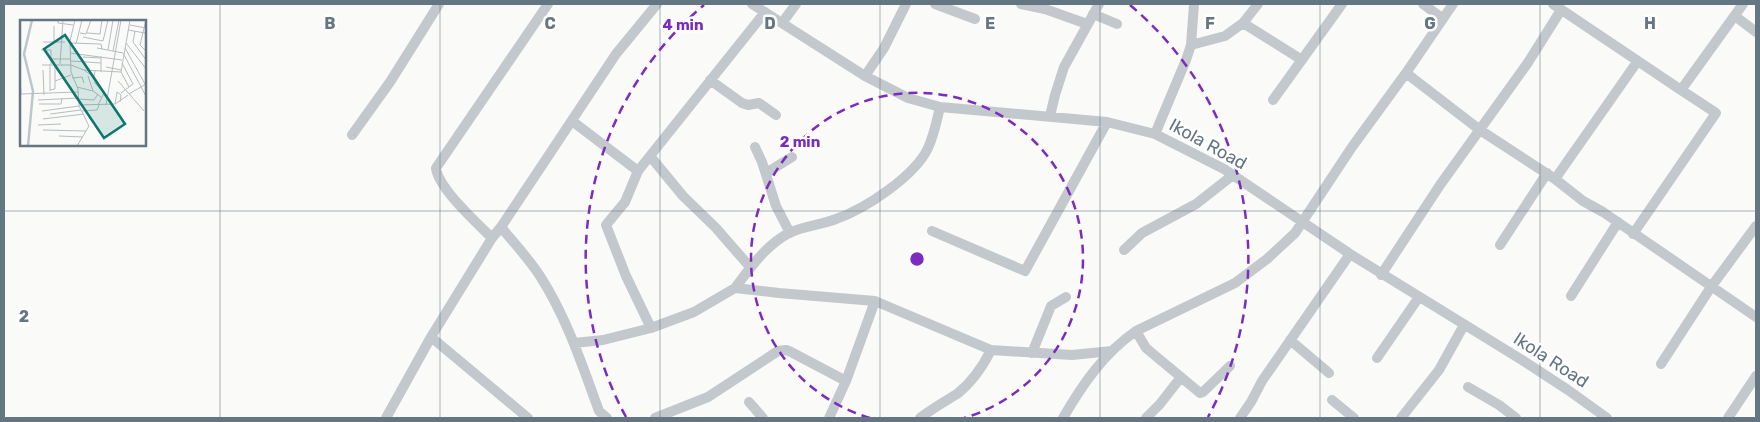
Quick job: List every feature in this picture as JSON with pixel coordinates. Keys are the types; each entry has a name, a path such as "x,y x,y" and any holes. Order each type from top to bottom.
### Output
{"street":[{"path":"352,135 390,82 440,4"},
{"path":"492,238 439,180 436,168 548,4"},
{"path":"386,418 431,337 492,238 501,228 616,54 657,4"},
{"path":"782,23 796,4"},
{"path":"864,76 884,48 906,4"},
{"path":"935,4 975,19"},
{"path":"1021,4 1045,9 1087,24"},
{"path":"1050,116 1064,67 1099,4"},
{"path":"1155,134 1191,45 1194,4"},
{"path":"1191,45 1225,36 1243,23 1258,4"},
{"path":"1273,100 1342,4"},
{"path":"1423,4 1442,18"},
{"path":"1064,418 1082,386 1121,342 1136,331 1235,283 1267,259 1295,233 1352,146 1406,73 1453,4"},
{"path":"1681,90 1743,4"},
{"path":"651,328 606,228 607,222 625,202 638,171 710,80 758,6"},
{"name":"Ikola Road","path":"758,6 864,76 908,98 940,107 1107,122 1155,134 1233,174 1382,275 1522,360 1596,415 1607,418"},
{"path":"1382,275 1440,185 1527,64 1557,7 1716,113 1633,234"},
{"path":"1094,14 1117,24"},
{"path":"1735,16 1756,32"},
{"path":"1243,23 1302,60"},
{"path":"1500,245 1637,62"},
{"path":"1406,73 1480,130 1551,176 1583,201 1618,222 1756,317"},
{"path":"710,80 742,103 748,105 759,103 776,115"},
{"path":"574,343 603,340 651,328 694,312 736,288 750,267 777,240 790,233 843,216 884,194 919,164 930,143 940,107"},
{"path":"572,121 638,171"},
{"path":"932,231 1025,271 1107,122"},
{"path":"755,147 766,173 776,206 790,233"},
{"path":"650,156 683,196 716,228 750,267"},
{"path":"766,173 792,157"},
{"path":"1124,250 1142,233 1196,204 1233,174"},
{"path":"1571,296 1618,222"},
{"path":"1661,364 1711,287 1756,226"},
{"path":"501,228 539,275 560,312 574,343 598,411 607,418"},
{"path":"1240,418 1262,381 1350,254"},
{"path":"736,288 875,302 991,350 1072,355 1112,351"},
{"path":"1377,358 1419,297"},
{"path":"1032,353 1051,306 1066,298"},
{"path":"829,418 846,381 875,302"},
{"path":"1401,418 1439,370 1464,325"},
{"path":"1136,331 1146,348 1199,392 1202,392 1230,366"},
{"path":"431,337 528,418"},
{"path":"1290,340 1329,373"},
{"path":"655,418 708,397 778,351 786,350 791,352 846,381"},
{"path":"920,418 971,381 991,350"},
{"path":"1728,418 1756,376"},
{"path":"1146,418 1160,404 1181,377"},
{"path":"1468,387 1499,404 1516,418"},
{"path":"1332,400 1354,418"},
{"path":"749,402 764,418"}]}
